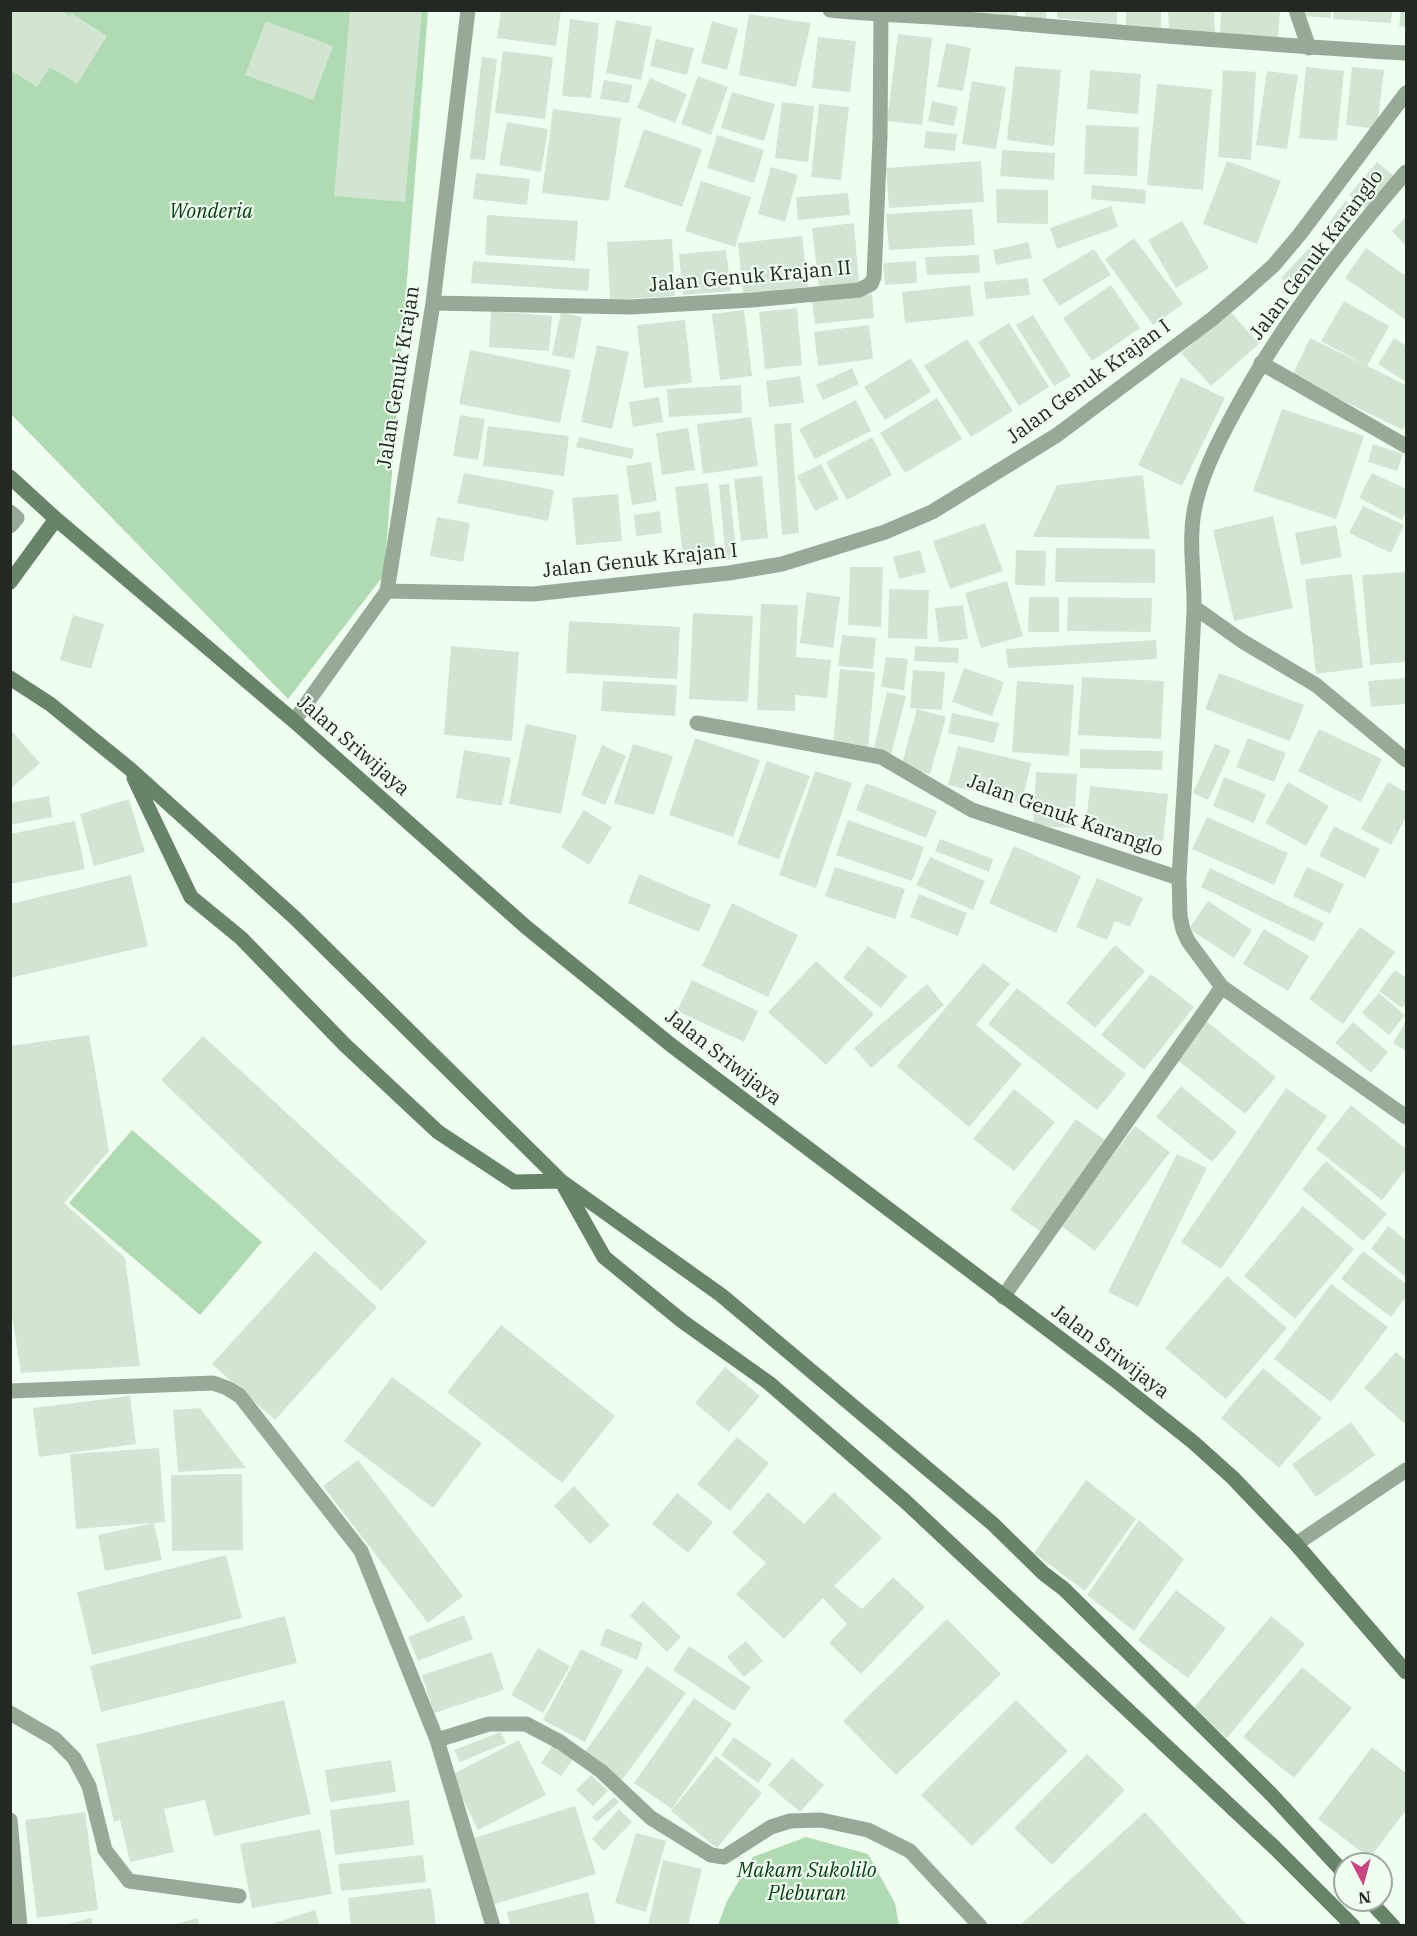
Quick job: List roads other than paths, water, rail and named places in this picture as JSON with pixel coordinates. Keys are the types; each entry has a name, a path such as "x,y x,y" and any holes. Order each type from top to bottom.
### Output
{"main road":[{"name":"Jalan Sriwijaya","path":"10,477 294,721 526,927 607,994 1193,1442 1233,1478 1296,1544 1407,1672"},
{"path":"10,582 57,519"},
{"path":"10,678 50,704 130,769 295,918 561,1180 721,1295 993,1524 1043,1573 1064,1589 1271,1794 1333,1861"},
{"path":"130,769 191,897 241,938 345,1046 438,1132 514,1182 561,1180"},
{"path":"561,1180 604,1257 682,1322 769,1383 906,1502 1276,1849 1353,1926"},
{"path":"1380,1912 1392,1926"}],"street":[{"name":"Jalan Genuk Krajan","path":"294,721 387,591 433,303 468,10"},
{"path":"830,10 881,15 946,14 1309,48 1407,53"},
{"path":"1296,10 1309,48"},
{"name":"Jalan Genuk Krajan II","path":"433,303 630,307 752,300 859,290 871,284 874,277 880,137 881,15"},
{"name":"Jalan Genuk Krajan I","path":"387,591 533,594 729,573 782,564 885,531 932,512 1057,435 1212,319 1245,291 1274,265 1300,234 1407,93"},
{"name":"Jalan Genuk Karanglo","path":"1407,172 1360,225 1261,363 1203,475 1192,518 1191,561 1194,607 1179,878 1180,916 1183,930 1188,941 1222,987 1407,1117"},
{"name":"Jalan Genuk Karanglo","path":"1261,363 1407,446"},
{"path":"10,512 16,518 10,526"},
{"path":"1194,607 1242,641 1316,685 1407,760"},
{"name":"Jalan Genuk Karanglo","path":"697,723 881,757 972,810 1179,878"},
{"path":"1003,1297 1222,987"},
{"path":"10,1391 213,1383 240,1396 361,1551 437,1740 493,1926"},
{"path":"1296,1544 1407,1470"},
{"path":"10,1713 55,1738 74,1758 89,1786 105,1850 129,1881 239,1896"},
{"path":"437,1740 489,1724 526,1724 560,1742 601,1771 651,1818 711,1855 724,1857 765,1830 790,1821 821,1820 868,1830 910,1851 980,1926"},
{"path":"10,1820 20,1926"}],"park label":[{"name":"Wonderia","path":"211,212"},
{"name":"Makam Sukolilo Pleburan","path":"807,1882"}]}
